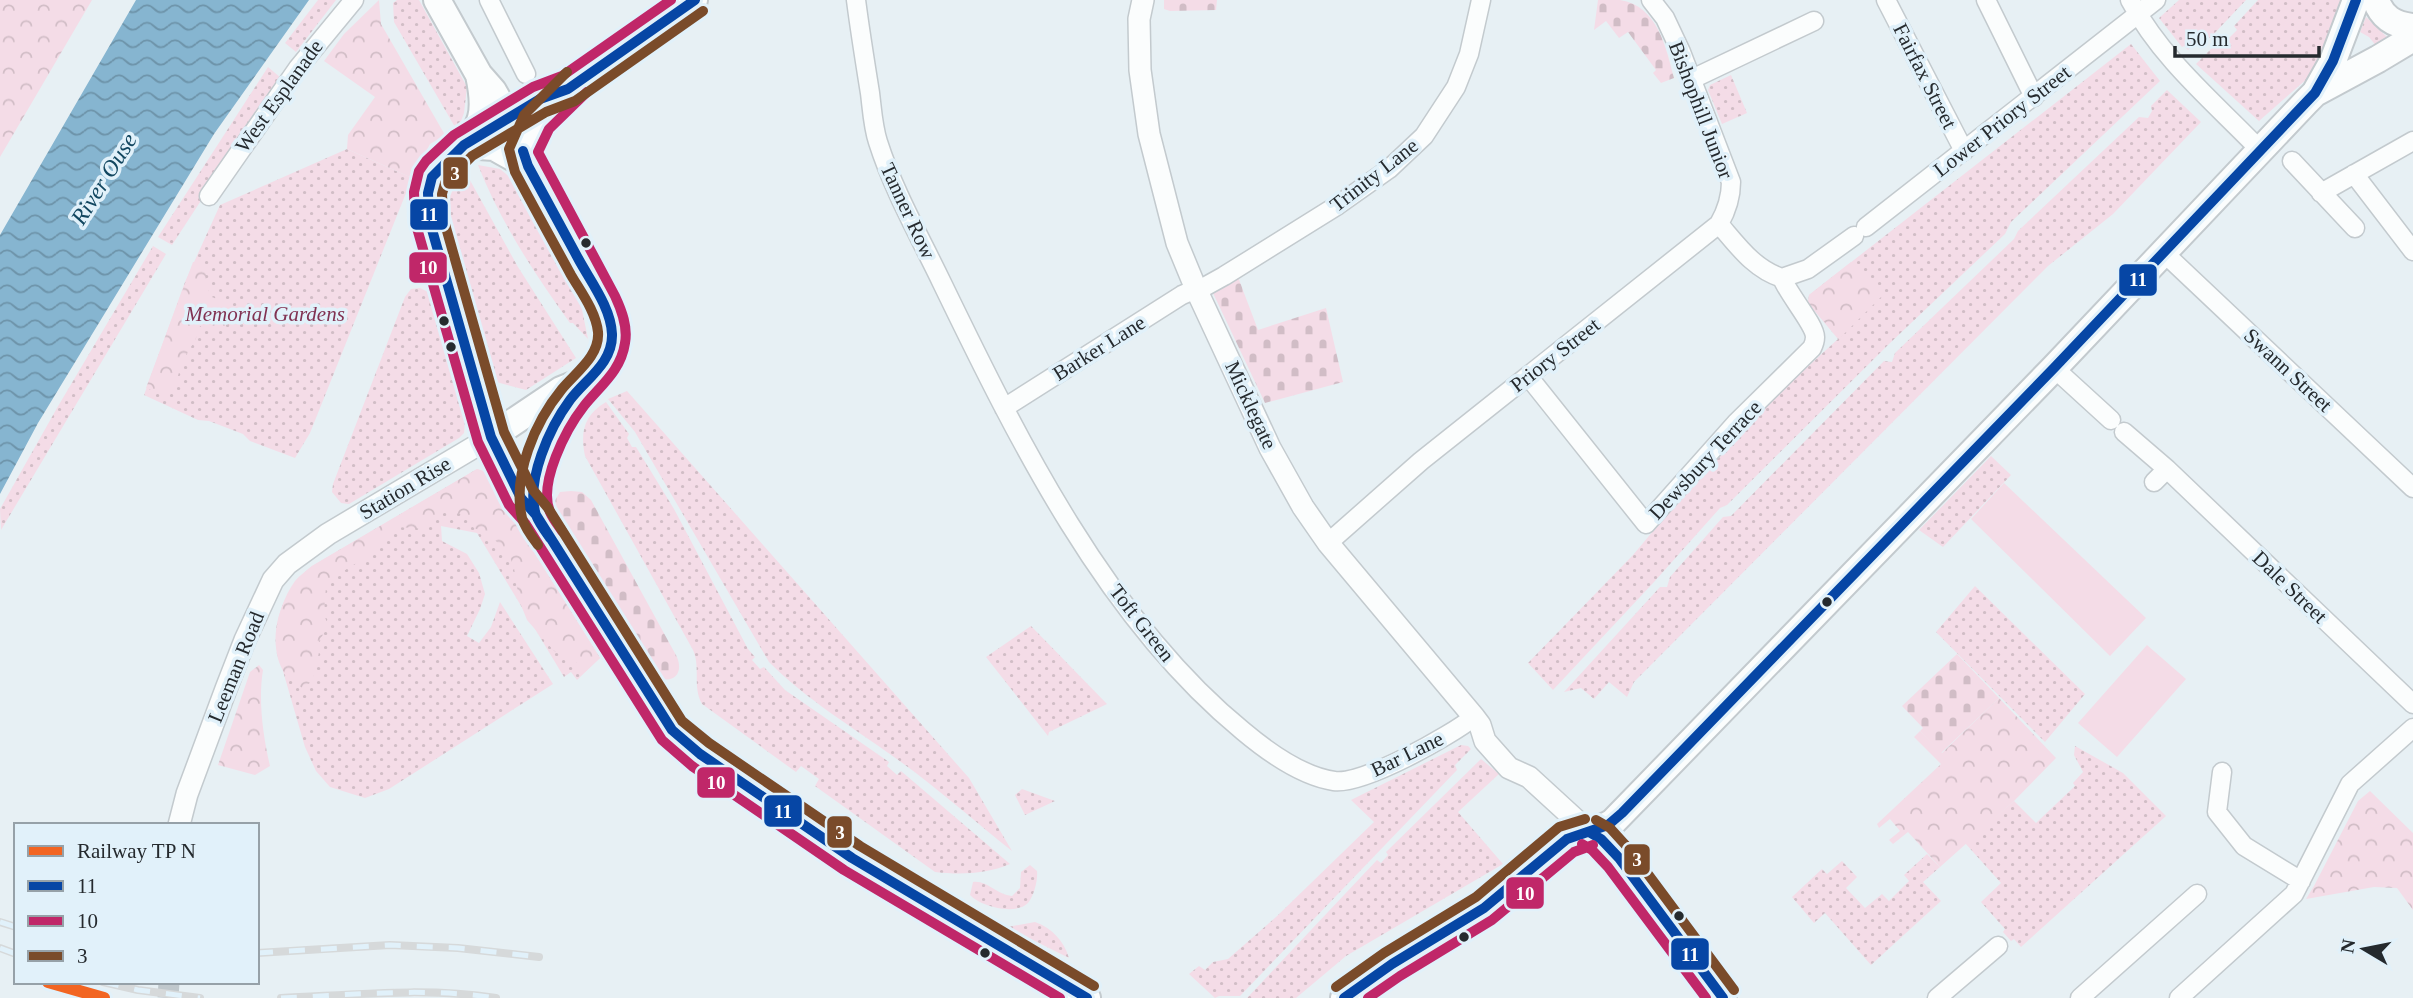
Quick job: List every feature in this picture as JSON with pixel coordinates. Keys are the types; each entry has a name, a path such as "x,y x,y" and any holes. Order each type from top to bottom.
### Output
{"main road":[{"path":"437,0 479,75 493,91 509,119 526,158 610,319 612,340 606,359 555,423 547,442 536,481 536,515"},
{"path":"526,158 537,121 568,89 695,0"},
{"path":"1344,998 1392,964 1484,908 1567,838 1608,825 1622,813 2054,368 2162,251 2315,93 2333,61 2356,0"},
{"path":"2376,0 2385,18 2413,27"},
{"path":"2315,93 2413,38"},
{"path":"479,75 484,101 480,124 464,145 432,177 427,209 491,437 521,498 536,515 656,707 672,730 700,754 852,858 1087,998"},
{"path":"464,145 540,99 568,89"},
{"path":"464,145 494,147 526,158"},
{"name":"Station Rise","path":"491,437 561,390 589,379"},
{"path":"1589,832 1601,839 1619,858 1723,998"}],"street":[{"name":"West Esplanade","path":"209,196 298,68 354,0"},
{"path":"489,0 526,74"},
{"name":"Tanner Row","path":"856,0 877,139 889,175 1003,408"},
{"name":"Micklegate","path":"1143,0 1139,19 1140,70 1149,135 1177,243 1270,449 1303,507 1328,543 1477,721 1485,741 1509,768 1529,777 1589,832"},
{"name":"Trinity Lane","path":"1196,290 1224,276 1296,231 1389,169 1424,136 1456,87 1469,54 1480,0"},
{"name":"Bishophill Junior","path":"1651,0 1665,18 1681,51 1731,181 1731,196 1719,224"},
{"name":"Fairfax Street","path":"1886,0 1964,151"},
{"path":"1986,0 2034,97"},
{"name":"Lower Priory Street","path":"1782,278 1808,268 1860,231 2034,97 2134,8 2156,0"},
{"path":"2134,8 2172,62 2260,150"},
{"path":"1690,80 1814,21"},
{"path":"2321,193 2413,141"},
{"path":"2292,162 2355,228"},
{"path":"2354,174 2413,251"},
{"path":"1719,224 1753,262 1767,273 1782,278"},
{"name":"Priory Street","path":"1328,543 1421,461 1719,224"},
{"name":"Swann Street","path":"2162,251 2413,488"},
{"name":"Dewsbury Terrace","path":"1528,376 1646,524 1736,423 1812,348 1816,339 1814,329 1790,296 1782,278"},
{"name":"Barker Lane","path":"1003,408 1182,295 1196,290"},
{"name":"Dale Street","path":"2054,368 2118,426 2161,475 2413,704"},
{"name":"Toft Green","path":"1003,408 1089,554 1146,630 1192,685 1216,709 1264,748 1306,772 1336,781"},
{"name":"Station Rise","path":"328,534 491,437"},
{"name":"Leeman Road","path":"180,823 187,794 226,689 273,580 287,564 328,534"},
{"name":"Bar Lane","path":"1336,781 1362,776 1477,721"},
{"path":"2179,998 2298,888 2350,785 2413,728"},
{"path":"2222,772 2217,812 2245,846 2298,888"},
{"path":"2080,998 2197,894"},
{"path":"1937,998 1998,946"}],"green space":[{"path":"0,0 92,0 0,157"},
{"path":"318,0 336,0 296,52 285,43"},
{"path":"379,0 381,24 445,135 430,144 412,178 347,149 348,135 375,97 324,61 344,34"},
{"path":"397,0 419,0 467,87 464,113 455,127 394,22 393,3"},
{"path":"1164,0 1217,0 1216,10 1170,11 1164,9"},
{"path":"1598,0 1620,0 1633,4 1652,19 1668,54 1674,78 1661,83 1653,73 1656,70 1628,32 1619,38 1606,21 1594,30"},
{"path":"2179,0 2246,0 2210,38 2206,35 2188,50 2182,47 2159,18"},
{"path":"2258,0 2347,0 2323,60 2309,77 2259,121 2196,64 2222,38 2226,41 2237,30 2234,26"},
{"path":"2366,17 2388,38 2377,47 2369,37 2360,32"},
{"path":"2131,44 2160,81 2011,222 2005,234 1889,344 1727,505 1720,508 1553,690 1528,663 1633,555 1737,431 1838,339 1808,303 1809,295"},
{"path":"268,67 281,78 172,245 158,237"},
{"path":"1731,75 1747,113 1722,124 1708,90 1710,85"},
{"path":"2167,90 2201,122 2113,214 2048,266 1634,682 1627,697 1609,682 1594,699 1581,688 1564,692 1660,587 1667,587 1670,577 1723,517 1731,516 1884,361 1892,362 1895,353 2014,239 2018,231 2139,117 2148,118 2152,111 2151,106"},
{"name":"Memorial Gardens","path":"347,149 412,178 310,433 295,458 250,441 243,434 209,421 198,420 144,395 185,282 220,205"},
{"path":"478,165 500,169 512,179 581,305 588,339 570,323 531,266 497,207"},
{"path":"466,173 518,267 576,358 526,390 489,380 448,214 452,192"},
{"path":"153,246 166,254 1,530 0,509"},
{"path":"193,262 201,262 205,270 209,296 220,301 226,308 226,323 224,329 200,326 182,364 175,389 153,391 146,388"},
{"path":"1851,262 1883,295 1839,339 1808,303 1809,295"},
{"path":"1238,277 1258,330 1326,308 1343,382 1265,403 1213,293"},
{"path":"420,288 432,298 465,421 464,433 349,504 341,503 332,492 333,484 405,297 411,289"},
{"path":"627,391 969,778 1012,851 909,768 814,701 769,662 635,432 608,399"},
{"path":"606,402 629,434 627,438 632,447 636,447 674,509 748,649 755,657 752,660 760,669 764,667 785,690 889,762 887,766 897,775 901,771 1010,864 973,873 935,872 815,786 819,779 801,766 796,772 702,704 693,650 585,456 585,425 588,418"},
{"path":"1991,456 2011,475 1943,547 1919,530"},
{"path":"477,469 483,471 600,658 577,680 571,672 564,677 477,533 441,526 442,541 467,554 479,573 485,594 467,636 479,643 491,627 500,602 553,684 389,789 365,798 330,787 316,771 305,747 276,647 277,624 284,602 296,582 312,566"},
{"path":"477,469 483,471 600,658 585,672 574,659 554,651 527,620 519,600 509,554 489,534 474,528 465,516 449,509 429,518 425,529 399,527 390,537 373,547 363,559 337,575 326,586 324,614 328,626 318,643 315,672 311,682 303,688 290,679 277,654 277,623 288,593 297,579 312,566"},
{"path":"2004,483 2146,618 2110,656 1971,519"},
{"path":"560,492 582,492 591,500 677,657 679,670 674,678 658,678 652,674 554,514 553,504"},
{"path":"1975,586 2085,694 2045,742 1936,632"},
{"path":"1031,626 1107,704 1049,732 1048,736 986,657"},
{"path":"2147,645 2186,679 2117,757 2078,723"},
{"path":"1957,654 1999,698 1941,753 1920,731 1923,728 1902,706"},
{"path":"259,665 263,670 262,718 270,766 255,775 218,765 250,672"},
{"path":"1999,698 2056,758 2014,801 1940,867 1908,832 1893,844 1889,840 1900,831 1890,819 1879,828 1877,824 1941,764 1914,737 1920,731 1942,753"},
{"path":"1461,745 1471,749 1455,765 1457,770 1240,996 1215,998 1189,974 1199,966 1205,970 1213,962 1228,959 1276,917 1374,822 1351,800"},
{"path":"2075,746 2123,773 2166,816 2021,947 2003,932 2005,929 1981,902 2001,883 1965,843 2014,801 2036,823 2075,786 2073,783 2083,772 2074,755"},
{"path":"1481,759 1499,774 1458,812 1503,864 1346,956 1296,998 1247,998 1377,860 1381,863 1388,855 1386,852"},
{"path":"1022,789 1055,801 1025,815 1015,795"},
{"path":"2370,791 2413,833 2413,910 2397,888 2374,887 2306,899 2358,801"},
{"path":"1927,854 1940,867 1923,882 1941,901 1871,965 1825,913 1814,923 1792,897 1822,869 1827,874 1842,861 1857,877 1846,888 1865,908 1882,894 1889,901 1909,881 1904,875"},
{"path":"1030,865 1037,871 1036,883 1030,900 1022,907 998,908 981,903 970,895 973,882 978,882 1012,896 1020,888 1021,872"},
{"path":"1035,922 1056,936 1069,958 1007,927"}],"water":[{"name":"River Ouse","path":"136,0 309,0 214,134 38,423 0,494 0,235"}],"tunnel":[{"path":"168,998 169,984"}],"railway":[{"path":"0,922 14,926"},
{"path":"259,953 390,945 458,948 539,957"},
{"path":"0,948 14,953"},
{"path":"112,984 200,998"},
{"path":"281,998 416,992 496,998"}],"transit line":[{"name":"10","path":"671,0 562,76 533,87 454,135 419,171 414,192 415,221 478,442 509,505 525,523 662,740 692,766 844,870 1060,998"},
{"name":"11","path":"695,0 568,89 540,99 464,145 432,177 428,193 429,219 491,437 521,498 536,515 672,730 700,754 852,858 1087,998"},
{"name":"11","path":"1344,998 1392,964 1484,908 1567,839 1608,825 1622,813 2054,368 2315,93 2333,61 2356,0"},
{"name":"3","path":"703,11 575,101 546,112 472,156 445,183 442,194 443,217 504,432 533,490 548,508 682,721 709,743 860,846 1094,986"},
{"name":"3","path":"538,545 522,518 520,484 523,467 543,417 562,389 586,364 595,349 598,332 588,302 515,172 509,149 524,115 567,72"},
{"name":"10","path":"562,531 551,515 547,500 551,472 562,442 577,416 619,362 626,337 624,319 615,296 538,152 549,129 587,92"},
{"name":"11","path":"523,151 528,166 604,305 612,334 608,354 562,411 541,455 533,501 537,518 550,538"},
{"name":"3","path":"1336,987 1384,953 1476,897 1559,827 1585,819"},
{"name":"3","path":"1596,820 1610,828 1630,850 1734,990"},
{"name":"11","path":"1589,832 1601,839 1619,858 1723,998"},
{"name":"10","path":"1582,844 1592,850 1608,867 1706,998"},
{"name":"10","path":"1368,998 1492,920 1574,852 1593,845"},
{"path":"55,984 104,998"}]}
